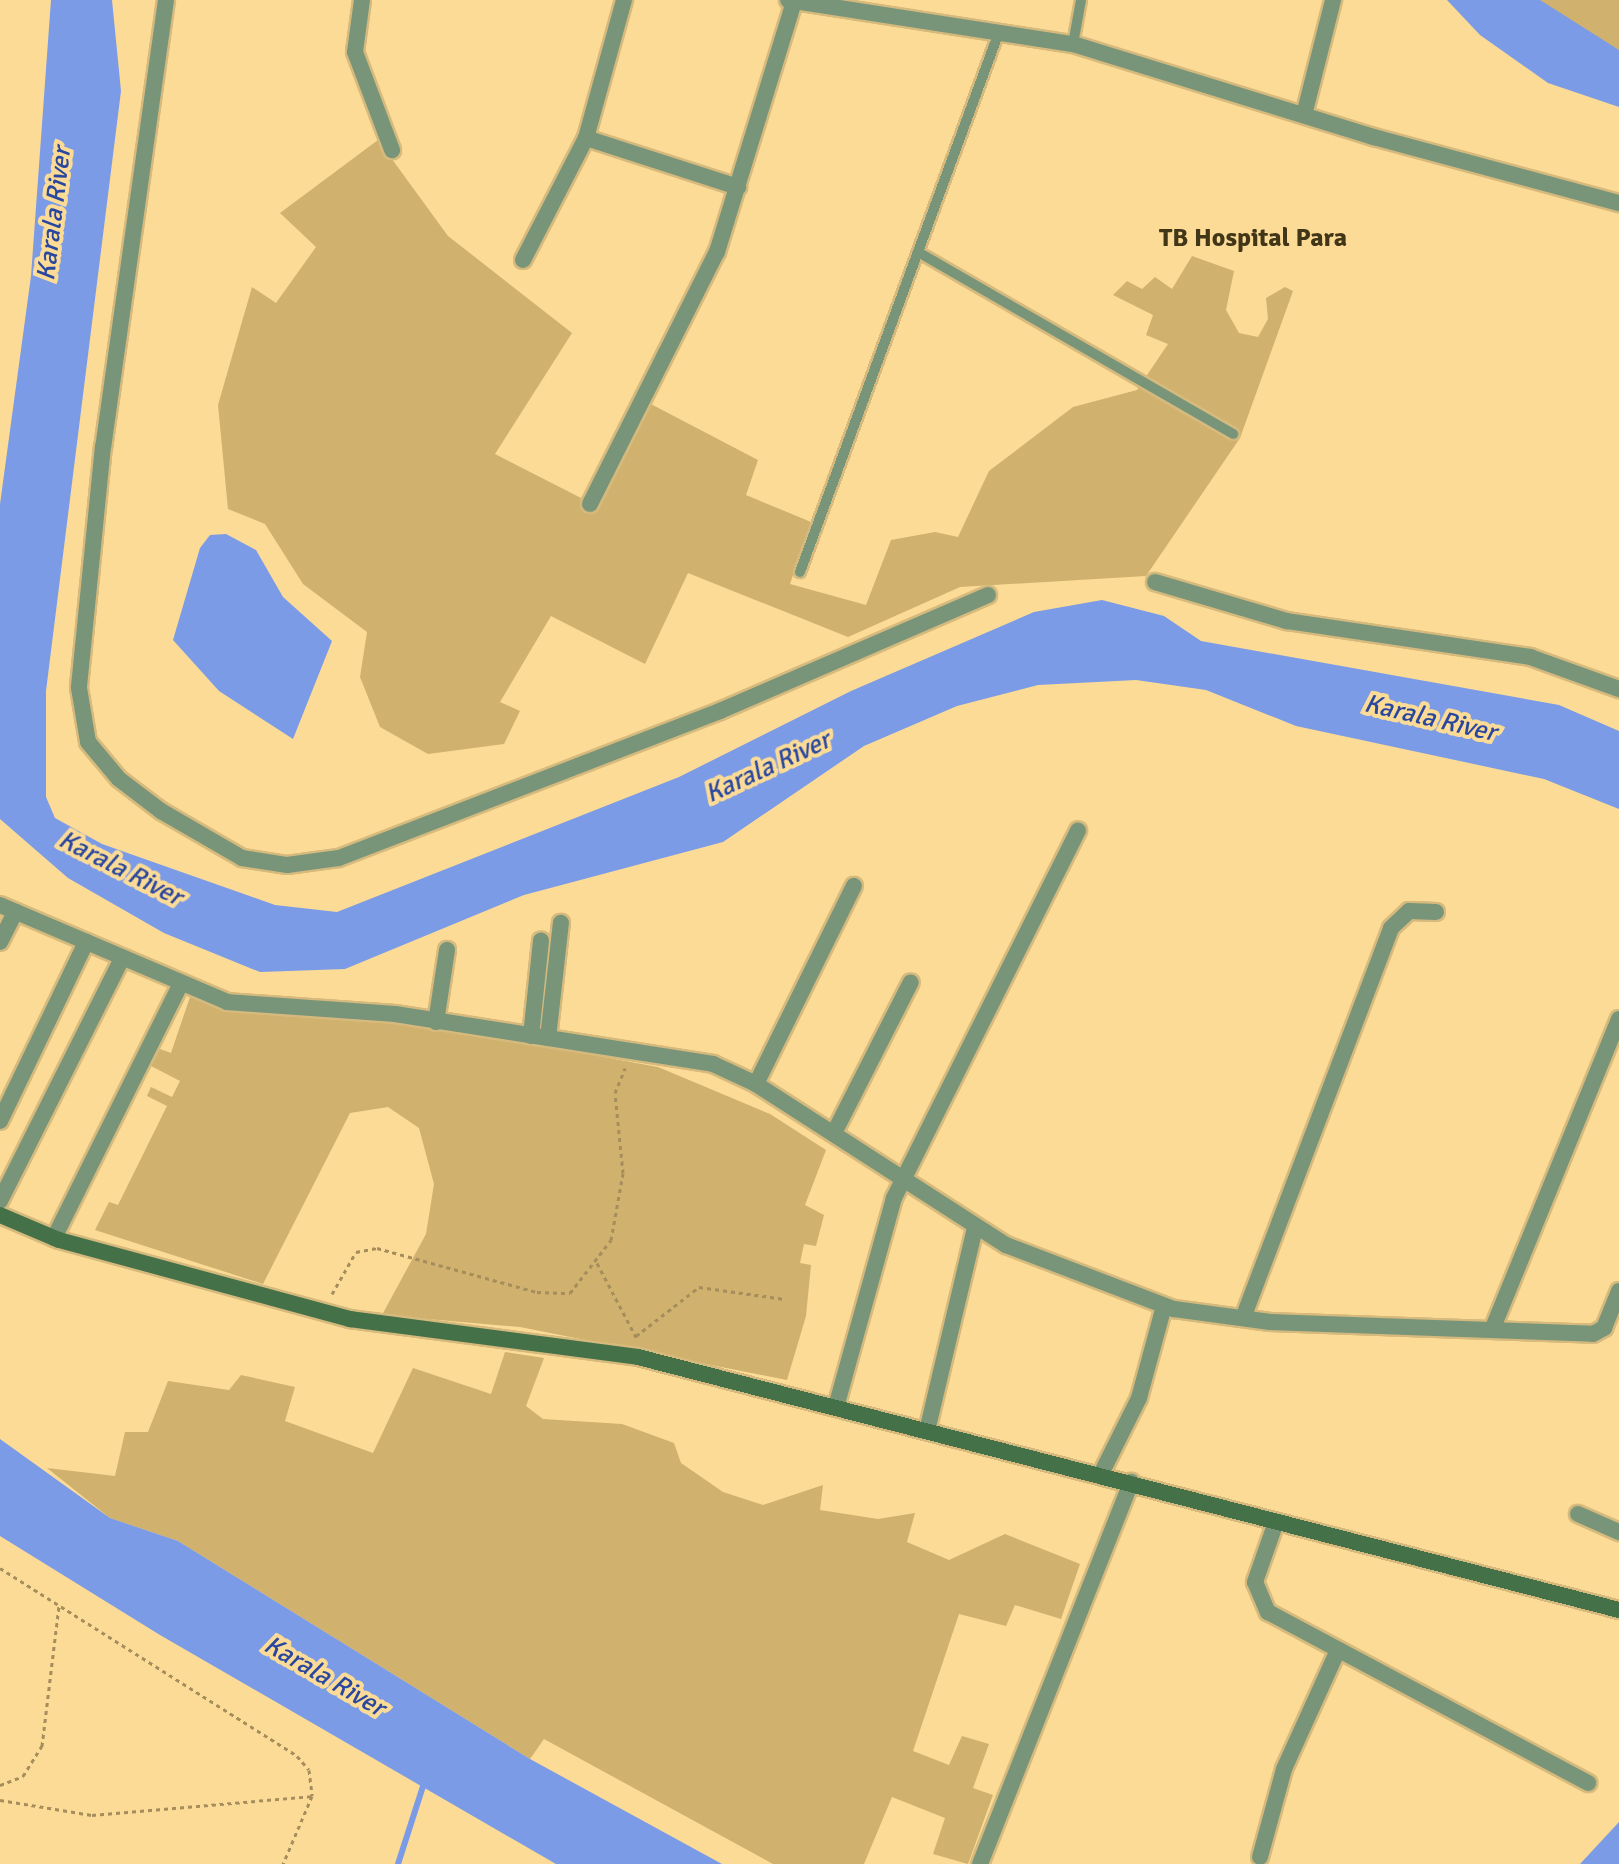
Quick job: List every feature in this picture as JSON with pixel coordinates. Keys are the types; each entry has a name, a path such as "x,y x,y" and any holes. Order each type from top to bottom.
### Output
{"main road":[{"path":"0,1215 54,1238 324,1312 450,1335 619,1353 1101,1474 1619,1610"}],"street":[{"path":"166,0 103,446 79,688 88,742 119,779 161,811 242,858 287,865 339,858 720,711 988,595"},
{"path":"362,0 355,52 392,150"},
{"path":"523,260 586,138 624,0"},
{"path":"590,504 692,309 738,187 791,0 1073,44 1304,115 1619,203"},
{"path":"1304,115 1333,0"},
{"path":"586,138 738,187"},
{"path":"1155,582 1287,621 1530,657 1619,689"},
{"path":"836,1407 880,1231 903,1178 1078,830"},
{"path":"756,1084 854,886"},
{"path":"0,942 7,909 180,985 279,1010 436,1022 631,1049 713,1064 756,1084 975,1228 1086,1281 1164,1306 1243,1318 1598,1333 1619,1291"},
{"path":"1243,1318 1391,928 1409,911 1436,912"},
{"path":"539,1037 561,923"},
{"path":"539,1037 541,941"},
{"path":"0,1121 86,942"},
{"path":"436,1022 447,950"},
{"path":"0,1201 122,958"},
{"path":"834,1133 911,982"},
{"path":"54,1238 180,985"},
{"path":"1492,1330 1619,1019"},
{"path":"927,1431 975,1228"},
{"path":"1101,1474 1139,1398 1164,1306"},
{"path":"980,1864 1131,1482"},
{"path":"1578,1514 1619,1532"},
{"path":"1276,1522 1255,1582 1261,1604 1338,1650 1588,1783"},
{"path":"1260,1857 1284,1769 1338,1650"}],"lane":[{"path":"1073,44 1081,0"},
{"path":"800,572 999,32"},
{"path":"918,252 1233,434"}],"path":[{"path":"324,1312 356,1252 399,1253 537,1292 570,1293 597,1263 611,1240 623,1173 615,1093 631,1049"},
{"path":"597,1263 636,1336 699,1287 784,1299"},
{"path":"0,1568 297,1756 309,1770 312,1796 283,1864"},
{"path":"0,1785 23,1776 42,1746 59,1605"},
{"path":"0,1800 92,1815 312,1796"}],"shaded area":[{"path":"1540,0 1619,0 1619,50 1570,24"},
{"path":"378,140 448,236 572,333 495,454 587,501 645,401 758,460 746,495 811,522 790,584 866,605 891,540 935,532 958,537 989,471 1073,407 1137,390 1168,344 1146,335 1153,315 1113,295 1127,281 1142,289 1155,277 1172,289 1192,256 1234,271 1226,310 1239,333 1258,337 1268,319 1266,298 1285,287 1293,291 1240,438 1146,576 960,587 848,637 688,573 645,664 551,616 500,702 520,711 504,744 428,754 380,727 360,677 367,632 303,584 265,524 228,509 218,405 252,287 276,303 316,247 280,213"},
{"path":"190,997 300,1017 397,1019 658,1067 770,1114 826,1150 805,1205 824,1215 816,1246 804,1244 800,1263 811,1265 806,1316 787,1380 520,1327 382,1315 426,1234 434,1184 419,1128 388,1107 350,1113 263,1284 95,1230 109,1202 118,1205 167,1106 147,1096 151,1087 172,1097 180,1081 151,1066 160,1049 171,1053"},
{"path":"505,1352 544,1358 526,1406 543,1419 622,1424 674,1443 681,1463 723,1492 763,1505 823,1485 820,1510 878,1519 915,1513 907,1542 949,1560 1005,1534 1080,1564 1061,1619 1015,1605 1006,1626 959,1614 913,1751 949,1765 962,1736 989,1744 973,1788 993,1795 968,1864 933,1854 945,1818 892,1797 864,1864 773,1864 544,1739 530,1759 178,1541 110,1518 47,1468 115,1476 125,1432 148,1432 168,1381 229,1390 241,1375 295,1387 285,1421 373,1453 413,1368 491,1394"}],"water":[{"name":"Karala River","path":"51,0 112,0 121,91 46,691 46,797 55,818 102,844 275,905 337,912 679,777 851,691 1034,612 1102,600 1164,616 1201,641 1559,705 1619,731 1619,809 1544,779 1296,726 1206,690 1136,680 1038,685 957,706 864,746 723,842 524,895 345,969 260,972 164,933 68,878 0,819 0,504 31,276"},
{"path":"1447,0 1540,0 1619,50 1619,107 1548,83 1480,35"},
{"path":"226,534 256,550 283,597 332,641 293,739 219,691 173,640 200,548 210,535"},
{"name":"Karala River","path":"0,1439 110,1518 178,1541 530,1759 722,1864 556,1864 160,1635 0,1536"},
{"path":"1619,1822 1619,1864 1580,1864"}],"waterway":[{"path":"398,1864 424,1783"}],"district":[{"name":"TB Hospital Para","path":"1253,239"}]}
